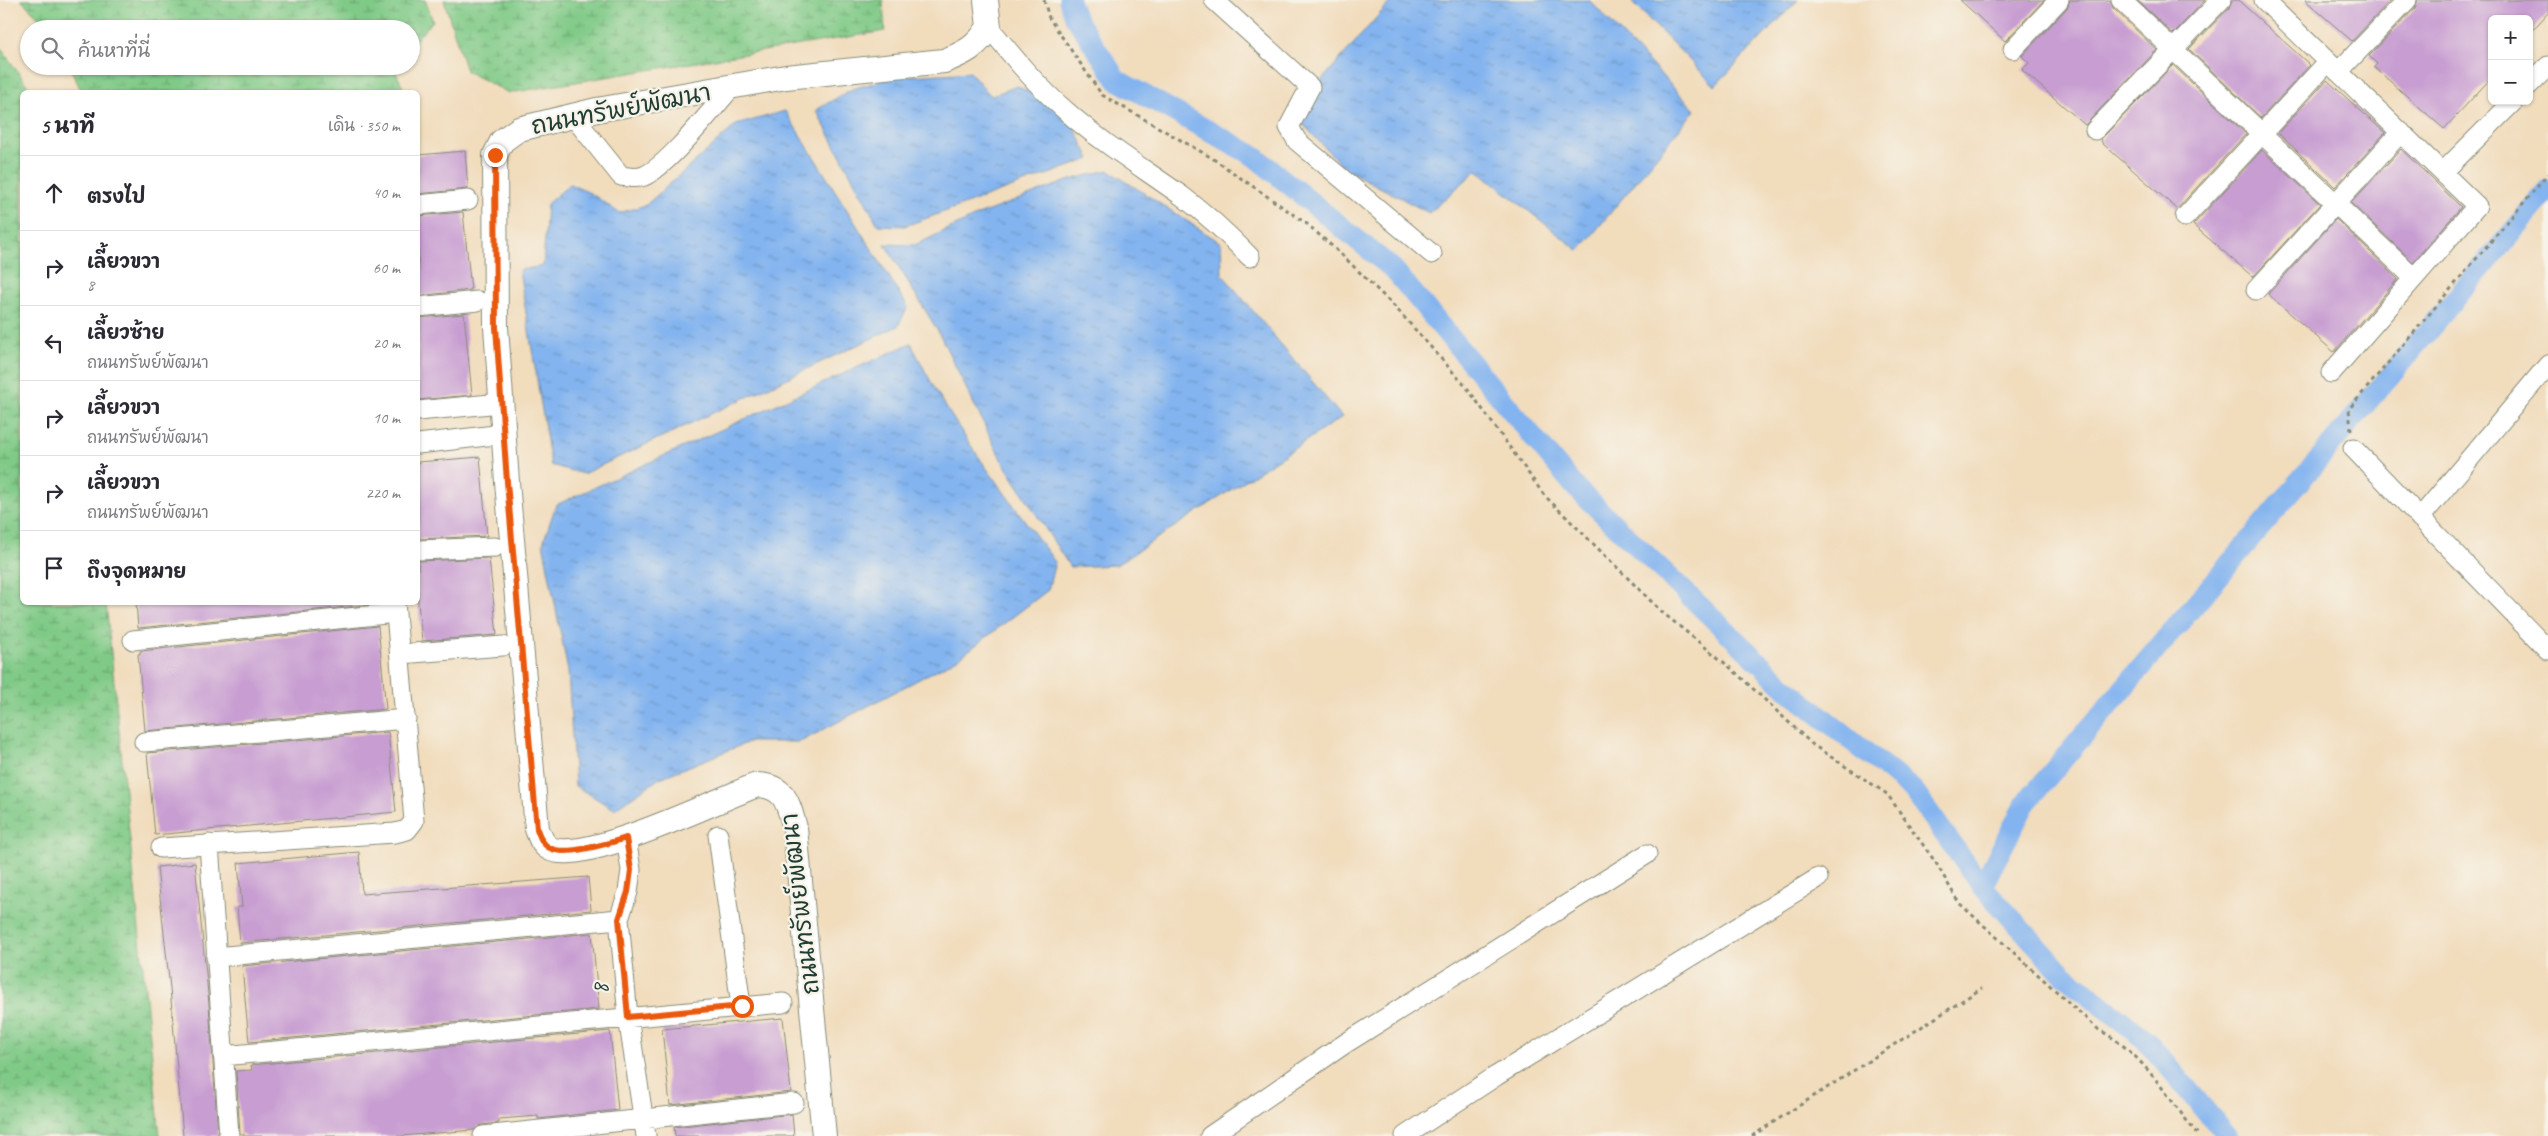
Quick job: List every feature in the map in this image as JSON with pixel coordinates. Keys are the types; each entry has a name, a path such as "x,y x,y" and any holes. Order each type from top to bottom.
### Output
{"street":[{"path":"986,0 989,27 1024,70 1066,111 1111,148 1183,197 1227,233 1250,257"},
{"path":"1214,0 1310,87 1289,127 1297,141 1432,254"},
{"path":"2013,49 2059,0"},
{"path":"2121,0 2414,278"},
{"path":"2095,130 2221,0"},
{"path":"2264,0 2477,206 2331,373"},
{"path":"2184,217 2262,134 2407,0"},
{"name":"ถนนทรัพย์พัฒนา","path":"824,1136 795,828 788,804 780,792 771,786 757,785 674,822 626,838 563,852 550,849 541,841 537,829 501,403 496,327 495,155 502,141 519,129 573,116 786,77 944,61 968,52 980,42 989,27"},
{"path":"2533,81 2548,66"},
{"path":"573,116 621,176 643,176 657,167 696,128 732,86"},
{"path":"2443,172 2510,105"},
{"path":"2256,290 2401,132"},
{"path":"420,204 468,200"},
{"path":"420,307 478,301"},
{"path":"2420,518 2548,365"},
{"path":"420,411 501,403"},
{"path":"420,444 504,434"},
{"path":"2353,448 2548,650"},
{"path":"420,550 495,547"},
{"path":"133,640 396,608 414,821 407,830 395,833 161,848"},
{"path":"400,654 503,646"},
{"path":"144,742 406,720"},
{"path":"718,835 742,1006"},
{"name":"8","path":"626,838 631,870 628,892 619,919 628,1017 645,1128"},
{"path":"209,844 229,1136"},
{"path":"1211,1136 1346,1043 1647,854"},
{"path":"1406,1136 1496,1076 1818,878"},
{"path":"216,957 619,919"},
{"path":"223,1056 783,1003"},
{"path":"484,1136 645,1128 794,1103"}],"path":[{"path":"1044,0 1049,18 1102,95 1212,158 1307,224 1396,308 1468,389 1544,495 1663,613 1732,669 1813,745 1887,794 1936,863 1959,903 2099,1030 2117,1039 2132,1053 2199,1136"},
{"path":"2349,409 2548,174"},
{"path":"1752,1136 1982,988"}],"green space":[{"path":"21,0 425,0 433,21 420,35 420,20 42,20"},
{"path":"444,0 883,0 885,31 509,93 466,71"},
{"path":"0,47 31,90 20,90 20,605 106,605 160,1136 0,1136"},
{"path":"74,75 397,75 404,90 81,90"}],"water":[{"path":"1392,0 1589,0 1695,110 1579,251 1477,170 1429,213 1345,169 1296,117 1320,82"},
{"path":"1630,0 1798,0 1715,86"},
{"path":"970,72 991,96 1017,86 1066,111 1090,159 905,226 878,225 816,110 852,89 894,77"},
{"path":"785,111 908,307 898,326 583,474 551,465 519,270 543,266 547,204 570,184 592,194 619,213 646,205 736,125"},
{"path":"1108,170 1221,243 1222,274 1342,417 1116,565 1070,567 1001,459 939,333 885,244 915,245 978,215 1070,180"},
{"path":"911,343 942,401 959,428 1055,562 1048,590 959,658 800,742 749,742 660,778 614,809 575,786 568,671 543,543 556,505"}],"building":[{"path":"1960,0 2044,0 2005,41"},
{"path":"2070,0 2110,0 2113,8 2157,50 2085,125 2022,70 2029,63 2022,56 2067,8"},
{"path":"2137,0 2205,0 2173,34"},
{"path":"2232,0 2238,0 2310,65 2261,118 2189,49 2229,8"},
{"path":"2305,0 2391,0 2352,41"},
{"path":"2418,0 2548,0 2548,13 2533,30 2533,15 2488,15 2488,81 2444,129 2374,67 2377,64 2369,56 2415,8"},
{"path":"2173,65 2246,134 2177,209 2102,143 2101,139"},
{"path":"2327,80 2385,133 2335,187 2278,133"},
{"path":"2401,149 2461,207 2413,262 2351,203"},
{"path":"2262,150 2320,204 2253,277 2193,225"},
{"path":"465,151 468,189 420,194 420,155"},
{"path":"463,212 471,290 420,296 420,216"},
{"path":"2336,219 2398,279 2334,352 2268,294"},
{"path":"464,314 472,395 420,400 420,318"},
{"path":"480,457 487,536 420,539 420,462"},
{"path":"489,558 497,635 422,641 418,605 420,605 420,561"},
{"path":"136,605 366,605 138,628"},
{"path":"378,626 386,709 145,731 138,654 140,654 140,651"},
{"path":"388,732 396,812 155,835 147,753"},
{"path":"359,852 362,894 588,877 591,910 240,943 237,907 242,907 238,863"},
{"path":"195,863 209,1004 218,1136 183,1136 157,867"},
{"path":"592,933 599,1009 249,1042 242,966"},
{"path":"783,1018 791,1092 670,1105 662,1029"},
{"path":"610,1031 618,1110 538,1119 538,1116 499,1119 499,1123 481,1125 474,1130 401,1136 244,1136 244,1134 240,1134 236,1071 252,1070 251,1065"},
{"path":"792,1114 794,1136 675,1136 674,1127"}],"waterway":[{"path":"1069,0 1075,17 1117,80 1254,156 1393,269 1576,488 1788,690 1912,789 1982,886 2063,974 2147,1041 2227,1136"},
{"path":"1982,886 2025,804 2548,190"}],"route":[{"path":"495,155 496,327 507,482 537,829 541,841 550,849 563,852 626,838 631,870 628,892 619,919 628,1017 742,1006"}]}
